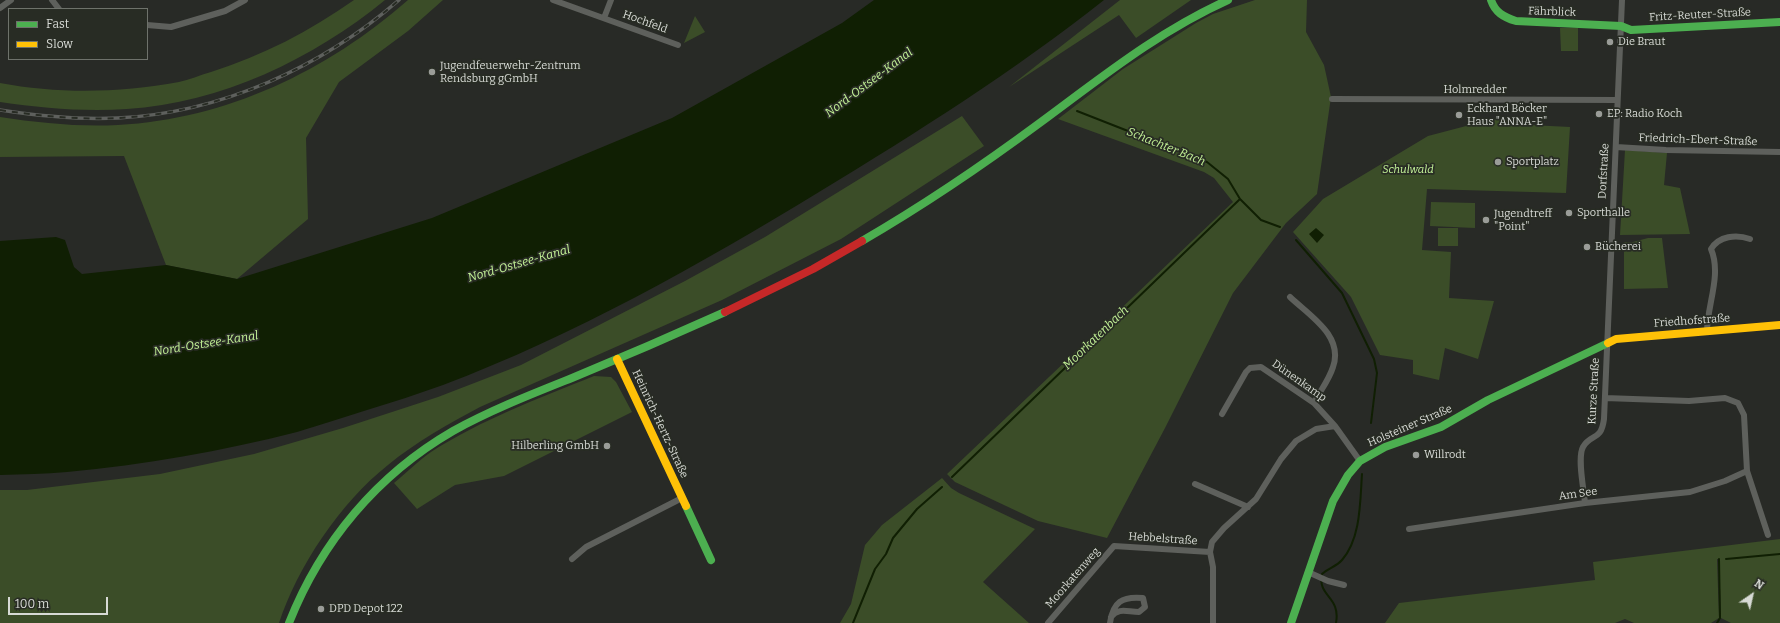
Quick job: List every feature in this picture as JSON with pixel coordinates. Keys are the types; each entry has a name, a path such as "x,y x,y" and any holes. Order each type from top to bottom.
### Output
{"street":[{"path":"0,8 11,0"},
{"path":"52,0 59,8"},
{"path":"148,25 171,27 225,11 245,0"},
{"name":"Hochfeld","path":"553,0 678,45"},
{"name":"Hochfeld","path":"604,18 611,0"},
{"path":"289,623 303,589 317,563 358,506 394,473 418,454 480,417 686,330 779,286 866,239 939,193 1004,149 1144,45 1181,22 1228,0"},
{"name":"Fährblick","path":"1491,0 1496,11 1513,21 1621,26"},
{"name":"Dorfstraße","path":"1607,343 1622,0"},
{"name":"Fritz-Reuter-Straße","path":"1621,26 1631,30 1780,22"},
{"name":"Holmredder","path":"1332,99 1617,100"},
{"name":"Friedrich-Ebert-Straße","path":"1616,147 1780,152"},
{"path":"1707,332 1707,321 1714,283 1715,259 1710,248 1718,240 1733,237 1750,239"},
{"path":"1290,297 1328,333 1335,345 1336,352 1332,369 1314,403"},
{"name":"Friedhofstraße","path":"1607,343 1616,339 1631,337 1780,325"},
{"name":"Kurze Straße","path":"1585,503 1581,455 1585,444 1600,434 1603,428 1607,343"},
{"name":"Holsteiner Straße","path":"1291,623 1333,501 1340,486 1360,461 1385,447 1441,427 1488,400 1607,343"},
{"name":"Heinrich-Hertz-Straße","path":"617,359 711,560"},
{"name":"Dünenkamp","path":"1222,414 1246,372 1250,368 1256,367 1266,370 1314,403 1335,426 1360,461"},
{"path":"1605,398 1667,401 1718,398 1732,400 1741,407 1744,415 1747,471 1768,535"},
{"path":"1213,623 1213,567 1210,552 1212,542 1218,534 1248,507 1265,487 1288,450 1296,441 1316,429 1335,426"},
{"name":"Am See","path":"1409,529 1585,503 1690,492 1725,481 1747,471"},
{"path":"1196,484 1248,507"},
{"path":"572,559 586,547 682,498"},
{"name":"Hebbelstraße","path":"1114,546 1210,552"},
{"name":"Moorkatenweg","path":"1048,623 1114,546"},
{"path":"1308,572 1325,580 1344,585"},
{"path":"1131,597 1143,598 1145,607 1139,612 1122,609 1115,612 1110,620 1111,613 1122,600 1131,597"}],"green space":[{"path":"354,0 385,0 328,41 297,59 231,87 197,98 162,105 111,110 63,109 0,102 0,83 44,89 89,91 157,86 187,80 230,66 285,42"},
{"path":"408,0 443,0 408,31 339,82 306,138 308,219 237,279 166,265 124,156 0,157 0,117 59,124 118,125 158,121 198,113 236,102 274,87 309,69 344,49 377,26"},
{"path":"1120,0 1191,0 1136,38 1119,15 1009,87"},
{"path":"1255,0 1307,0 1306,32 1324,65 1331,97 1317,194 1286,223 1233,293 1165,428 1107,538 1038,521 955,482 947,474 1233,202 1214,178 1204,172 1058,119 1123,69 1196,23 1213,14"},
{"path":"695,16 705,32 684,43"},
{"path":"1560,28 1578,28 1578,51 1561,51"},
{"path":"962,116 984,146 841,239 722,300 480,407 432,434 388,465 370,480 353,498 323,537 297,580 279,623 0,623 0,490 27,490 160,474 254,454 343,428 438,397 521,365 685,281 765,237"},
{"name":"Schulwald","path":"1530,116 1530,125 1570,127 1566,193 1427,189 1422,250 1451,252 1449,298 1494,301 1478,359 1445,348 1439,380 1413,374 1413,360 1380,355 1351,297 1293,232 1323,199 1428,136 1489,120"},
{"path":"1625,150 1667,153 1664,185 1680,188 1690,234 1620,235"},
{"path":"1431,202 1475,203 1475,228 1430,226"},
{"path":"1438,228 1458,228 1458,246 1438,246"},
{"path":"1648,238 1662,238 1668,288 1624,289 1624,242 1633,242"},
{"path":"594,376 611,377 616,382 632,412 504,476 455,485 417,509 394,483 431,452 450,440 511,410"},
{"path":"942,478 951,488 959,493 1035,529 983,582 1029,623 840,623 851,604 865,545 882,525"},
{"path":"1780,539 1780,623 1731,623 1721,618 1719,559 1717,559 1719,618 1711,623 1634,623 1625,619 1615,623 1385,623 1399,603 1595,580 1593,562"}],"water":[{"name":"Nord-Ostsee-Kanal","path":"874,0 1104,0 1035,52 893,147 774,219 682,272 636,297 541,344 443,385 297,432 183,456 125,465 59,473 0,475 0,241 56,237 65,240 74,267 82,274 166,265 237,279 432,218 672,118 842,23"},
{"path":"1316,228 1324,235 1317,243 1309,234"}],"waterway":[{"name":"Schachter Bach","path":"1077,111 1207,162 1228,179 1240,199 1261,220 1280,227"},
{"name":"Moorkatenbach","path":"952,477 1240,199"},
{"name":"Schachter Bach","path":"1296,240 1342,293 1374,359 1377,373 1371,423"},
{"name":"Schachter Bach","path":"1336,623 1337,614 1335,607 1323,588 1321,582 1322,574 1342,560 1353,541 1360,508 1362,474"},
{"name":"Moorkatenbach","path":"853,623 875,569 886,554 893,538 917,509 942,487"},
{"path":"1726,559 1780,554"},
{"path":"1717,623 1720,618 1719,559"}],"railway":[{"path":"0,110 59,117 118,118 156,114 195,107 232,96 268,82 303,65 337,46 369,24 399,0"}],"traffic: fast":[{"path":"862,241 931,199 975,169 1155,40 1203,12 1228,0"},
{"path":"1491,0 1500,14 1516,21 1621,26 1631,30 1780,22"},
{"path":"289,623 302,593 317,565 354,513 400,468 425,449 467,423 497,409 725,312"},
{"path":"1291,623 1333,501 1348,475 1360,461 1385,447 1441,427 1488,400 1608,343"},
{"path":"686,506 711,560"}],"traffic: slow":[{"path":"1608,343 1616,339 1780,325"},
{"path":"617,359 686,506"}],"traffic: jam":[{"path":"725,312 813,269 862,241"}],"place":[{"name":"Die Braut","path":"1610,42"},
{"name":"Jugendfeuerwehr-Zentrum Rendsburg gGmbH","path":"432,72"},
{"name":"EP: Radio Koch","path":"1599,114"},
{"name":"Eckhard Böcker Haus \"ANNA-E\"","path":"1459,115"},
{"name":"Sportplatz","path":"1498,162"},
{"name":"Sporthalle","path":"1569,213"},
{"name":"Jugendtreff \"Point\"","path":"1486,220"},
{"name":"Bücherei","path":"1587,247"},
{"name":"Hilberling GmbH","path":"607,446"},
{"name":"Willrodt","path":"1416,455"},
{"name":"DPD Depot 122","path":"321,609"}]}
